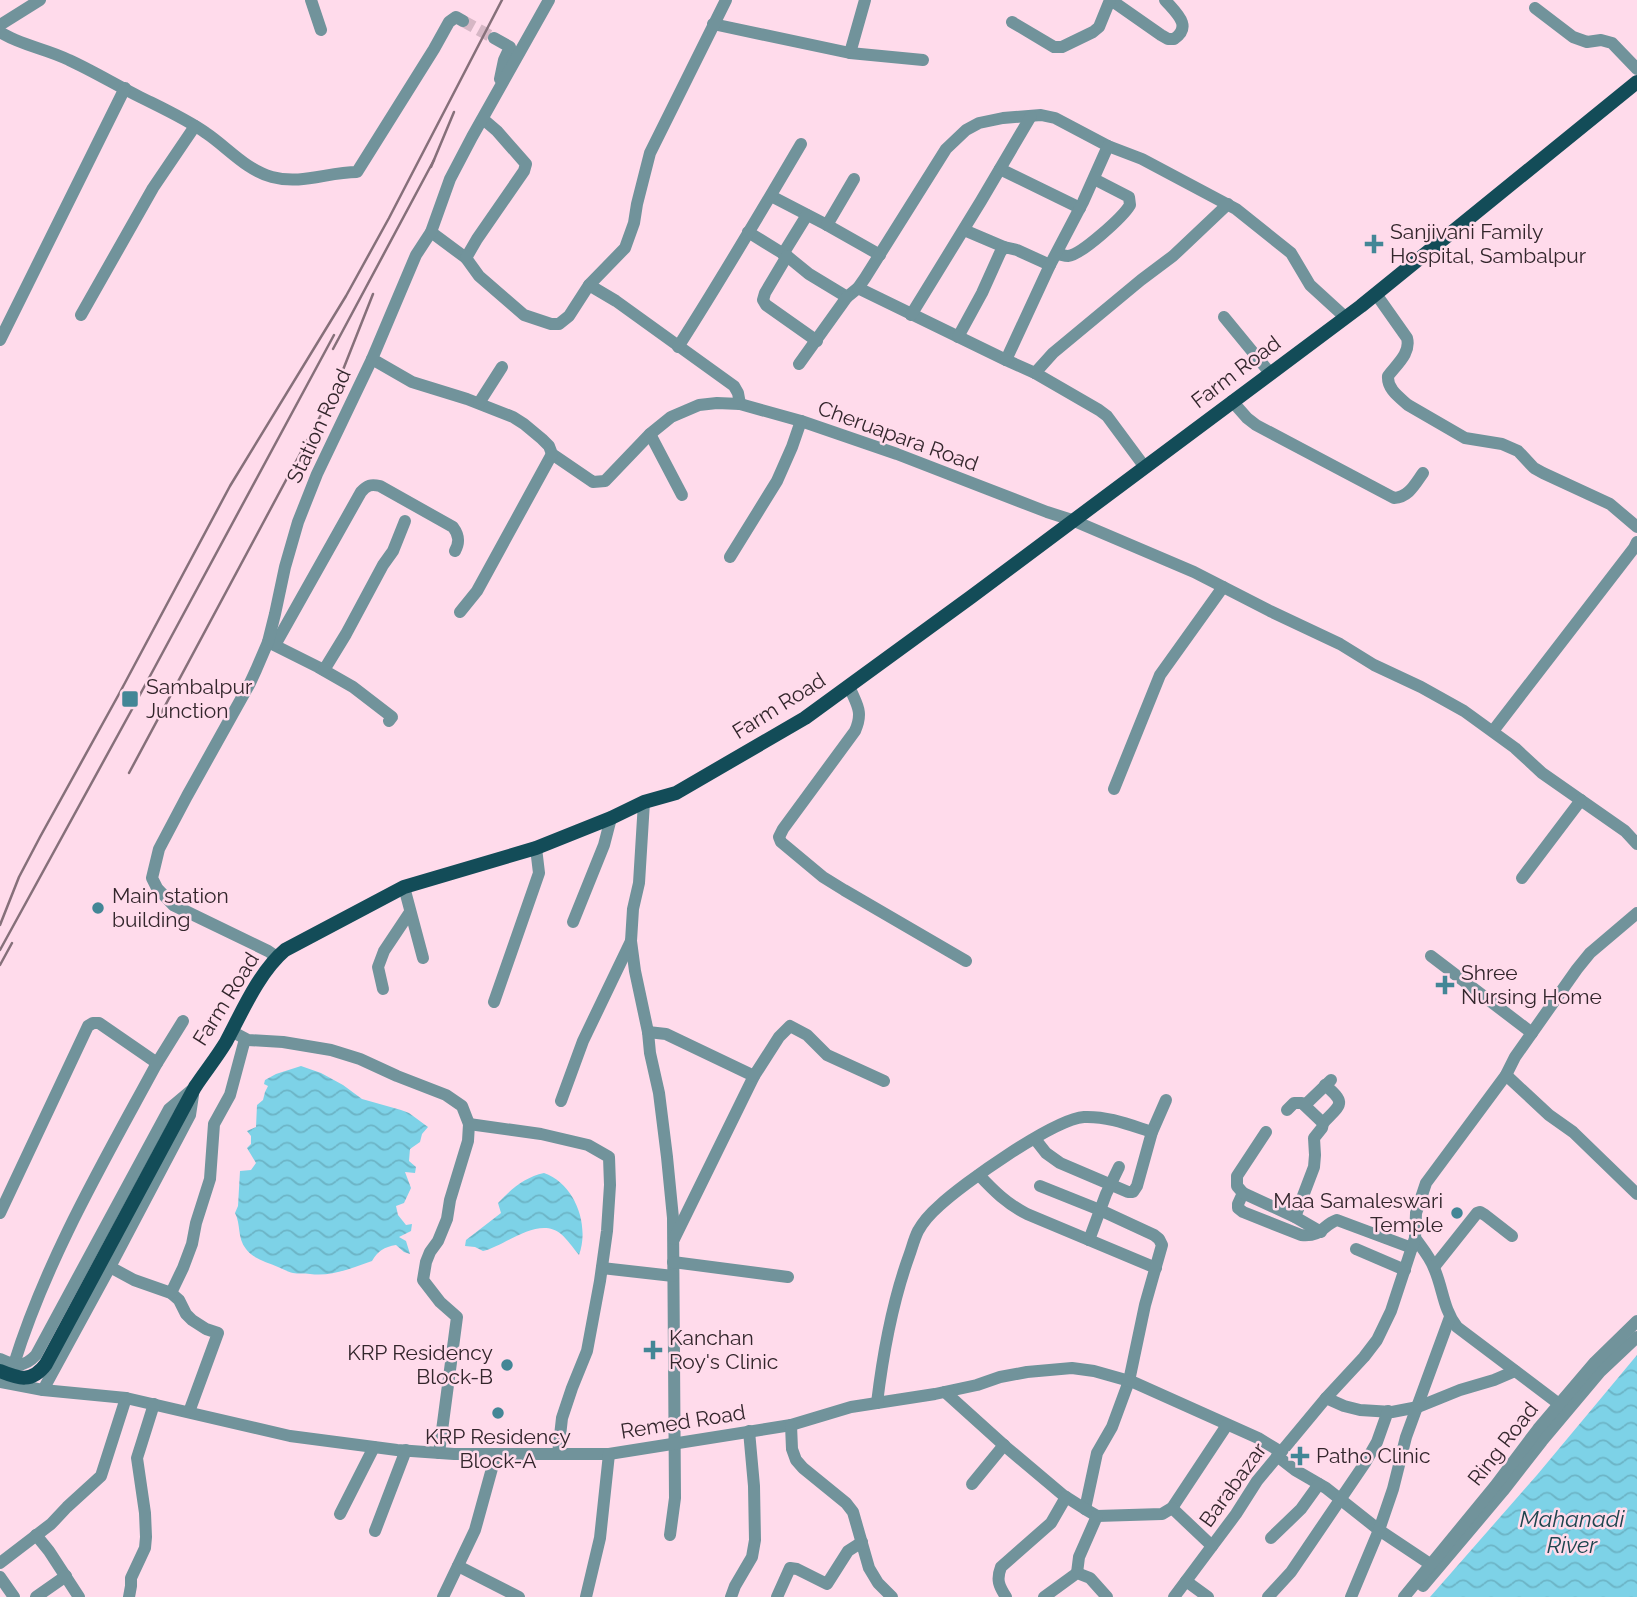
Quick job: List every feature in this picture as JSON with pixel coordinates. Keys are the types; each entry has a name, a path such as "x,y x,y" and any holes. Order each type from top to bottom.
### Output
{"main road":[{"name":"Farm Road","path":"195,1087 224,1045 249,997 285,950 404,887 536,848 644,802 676,793 805,718 1376,294 1637,82"},
{"path":"0,1371 16,1378 25,1378 39,1373 46,1364 195,1087"}],"street":[{"path":"0,25 40,0"},
{"path":"311,0 321,30"},
{"name":"Station Road","path":"277,957 173,905 157,888 152,878 159,849 271,643 285,566 298,522 317,474 372,359 416,255 431,232 450,179 549,0"},
{"path":"431,232 466,258 479,276 524,315 559,324 569,316 589,285 625,248 634,223 650,153 726,0"},
{"path":"850,53 865,0"},
{"path":"1013,22 1054,47 1062,47 1099,27 1110,0 1167,39 1174,40 1182,32 1182,20 1166,0"},
{"path":"1535,8 1573,37 1587,42 1601,40 1612,43 1637,69"},
{"path":"0,32 12,40 68,60 125,88 208,134 238,159 271,177 290,180 318,178 339,172 357,172 449,22 456,18 463,21"},
{"path":"713,24 850,53 923,60"},
{"path":"494,38 510,47 503,60 500,86"},
{"path":"0,340 125,88"},
{"path":"799,364 880,256 946,149 966,130 979,123 1003,118 1041,115 1055,118 1228,204 1291,253 1310,285 1345,317"},
{"path":"911,315 1031,116"},
{"path":"466,258 526,164 483,119"},
{"path":"81,315 153,188 195,126"},
{"path":"678,346 707,303 801,144"},
{"path":"1006,360 1108,146"},
{"path":"1000,169 1080,208"},
{"path":"827,225 854,179"},
{"path":"964,230 1004,247 1053,260 1068,256 1081,250 1130,205 1129,197 1094,179"},
{"path":"771,196 880,256"},
{"path":"1035,373 1054,353 1173,256 1228,204"},
{"path":"807,215 765,293 764,300 766,305 817,341"},
{"path":"748,232 847,297"},
{"path":"958,337 1004,247"},
{"path":"589,285 616,301 734,386 740,404"},
{"path":"858,288 1035,373 1107,416 1144,466"},
{"path":"1376,294 1407,338 1409,345 1387,380 1401,399 1465,438 1502,444 1518,451 1534,468 1610,504 1637,527"},
{"path":"1224,317 1270,373"},
{"name":"Cheruapara Road","path":"372,359 412,382 513,417 542,439 552,454 593,482 604,481 650,434 671,417 699,405 740,404 801,421 897,454 1072,520 1223,587 1340,644 1374,666 1422,687 1493,731 1542,773 1636,841"},
{"path":"478,403 502,367"},
{"path":"1232,401 1256,425 1394,498 1402,498 1408,494 1423,473"},
{"path":"730,557 777,481 801,421"},
{"path":"650,434 682,495"},
{"path":"460,612 477,591 552,454"},
{"path":"389,721 392,717 353,687 271,643 366,486 380,486 453,527 458,534 455,551"},
{"path":"324,670 393,551 405,521"},
{"path":"1493,731 1637,542"},
{"path":"1114,789 1160,675 1223,587"},
{"path":"849,686 860,713 860,720 855,731 783,830 779,837 781,842 844,891 966,961"},
{"path":"1522,878 1581,800"},
{"path":"644,802 639,883 631,941 667,1157 674,1241 676,1498 670,1535"},
{"path":"573,922 604,845 611,818"},
{"path":"494,1002 539,873 536,848"},
{"path":"404,887 423,958"},
{"path":"383,989 378,967 384,951 410,912"},
{"name":"Barabazar","path":"1174,1597 1236,1514 1257,1481 1377,1340 1391,1311 1414,1243 1416,1213 1426,1182 1506,1075 1515,1056 1577,968 1590,953 1637,913"},
{"path":"561,1101 583,1041 631,941"},
{"path":"1431,956 1532,1033"},
{"path":"14,1364 23,1335 71,1223 157,1063 183,1021"},
{"path":"0,1213 88,1026 99,1023 157,1063"},
{"path":"674,1241 754,1076 779,1037 790,1026 807,1035 827,1055 884,1081"},
{"path":"231,1031 245,1039 331,1050 360,1059 446,1095 462,1106 469,1124 468,1141 447,1219 426,1262 423,1280 440,1302 457,1317 439,1453"},
{"path":"648,1032 666,1034 754,1076"},
{"path":"171,1293 192,1244 210,1179 214,1124 230,1095 245,1039"},
{"path":"1506,1075 1549,1115 1573,1132 1637,1194"},
{"path":"1294,1217 1314,1167 1314,1138 1340,1103 1328,1082 1305,1105"},
{"path":"0,1359 23,1365 36,1354 169,1109 195,1087"},
{"name":"Farm Road","path":"43,1390 190,1115 195,1087"},
{"path":"1035,1139 1046,1153 1060,1163 1133,1192 1152,1132 1166,1100"},
{"path":"1287,1110 1297,1102 1305,1105 1323,1123"},
{"path":"877,1403 890,1320 901,1277 918,1232 937,1208 979,1175 1065,1123 1083,1117 1112,1119 1152,1132"},
{"path":"469,1124 588,1145 609,1157 610,1185 602,1268 587,1350 562,1418 558,1454"},
{"path":"1266,1132 1237,1176 1237,1186 1243,1193 1321,1232"},
{"path":"1089,1240 1119,1167"},
{"path":"979,1175 1008,1204 1156,1268"},
{"path":"1040,1186 1100,1210 1159,1239 1162,1245 1144,1306 1129,1381 1112,1427 1097,1453 1085,1509"},
{"path":"1243,1193 1238,1209 1293,1233 1308,1236 1321,1232 1336,1220 1414,1243 1434,1267 1450,1317 1457,1327 1559,1404"},
{"path":"1434,1267 1477,1213 1485,1214 1512,1236"},
{"path":"1356,1249 1405,1270"},
{"path":"673,1262 788,1277"},
{"path":"110,1268 171,1293 192,1320 218,1333 189,1412"},
{"path":"602,1268 673,1276"},
{"path":"1351,1597 1393,1489 1406,1437 1450,1317"},
{"name":"Ring Road","path":"1404,1597 1559,1404 1595,1362 1637,1321"},
{"name":"Ring Road","path":"1413,1597 1503,1492 1600,1372 1637,1337"},
{"name":"Remed Road","path":"0,1382 43,1390 126,1398 290,1436 374,1447 439,1453 609,1454 791,1425 851,1407 945,1392 1000,1377 1053,1368 1072,1368 1129,1381 1258,1438 1295,1470 1319,1484 1378,1530 1430,1564"},
{"path":"1326,1398 1360,1410 1418,1408 1514,1371"},
{"path":"945,1392 1066,1497 1097,1516 1162,1514 1172,1508 1227,1425"},
{"path":"0,1563 51,1524 102,1476 126,1398"},
{"path":"129,1597 131,1578 145,1548 145,1513 138,1454 154,1404"},
{"path":"1268,1597 1291,1573 1366,1463 1388,1411"},
{"path":"791,1425 792,1449 796,1460 853,1512 869,1568 878,1583 892,1597"},
{"path":"732,1597 735,1586 752,1557 755,1539 749,1431"},
{"path":"972,1484 1004,1445"},
{"path":"340,1514 374,1447"},
{"path":"374,1531 406,1450"},
{"path":"443,1597 475,1530 496,1454"},
{"path":"586,1597 600,1538 609,1454"},
{"path":"1271,1538 1301,1509 1319,1484"},
{"path":"1006,1597 999,1586 997,1576 1000,1567 1051,1523 1066,1497"},
{"path":"1172,1508 1213,1546"},
{"path":"1044,1597 1077,1573 1079,1557 1097,1516"},
{"path":"36,1535 79,1597"},
{"path":"776,1597 790,1569 797,1569 827,1584 848,1551 862,1542"},
{"path":"458,1566 519,1597"},
{"path":"1077,1573 1090,1578 1107,1597"},
{"path":"36,1597 66,1576"},
{"path":"1186,1581 1208,1597"}],"water":[{"path":"301,1066 321,1073 362,1099 409,1113 428,1127 420,1142 410,1149 409,1161 416,1167 415,1173 405,1172 411,1188 404,1203 396,1206 398,1215 406,1225 412,1224 411,1231 399,1237 406,1241 410,1254 396,1245 382,1250 372,1261 318,1275 289,1272 256,1258 243,1245 235,1213 238,1206 240,1171 251,1170 256,1163 247,1148 251,1144 251,1136 247,1131 256,1127 257,1105 263,1100 268,1086 264,1084 265,1080"},
{"path":"544,1173 564,1186 577,1207 583,1231 579,1255 561,1234 543,1228 483,1251 465,1246 466,1240 501,1213 498,1203 508,1193 525,1181"},
{"name":"Mahanadi River","path":"1637,1355 1637,1597 1430,1597 1537,1475"}],"tunnel":[{"path":"463,21 494,38"}],"railway":[{"path":"0,925 19,877 230,486 346,296 502,0"},
{"path":"431,167 454,112"},
{"path":"333,349 434,160"},
{"path":"129,773 337,385 373,294"},
{"path":"0,950 334,335"},
{"path":"0,965 12,943"}],"place":[{"name":"Sanjivani Family Hospital, Sambalpur","path":"1374,244"},
{"name":"Sambalpur Junction","path":"130,699"},
{"name":"Main station building","path":"98,908"},
{"name":"Shree Nursing Home","path":"1445,985"},
{"name":"Maa Samaleswari Temple","path":"1457,1213"},
{"name":"Kanchan Roy's Clinic","path":"653,1350"},
{"name":"KRP Residency Block-B","path":"507,1365"},
{"name":"KRP Residency Block-A","path":"498,1413"},
{"name":"Patho Clinic","path":"1300,1456"}]}
